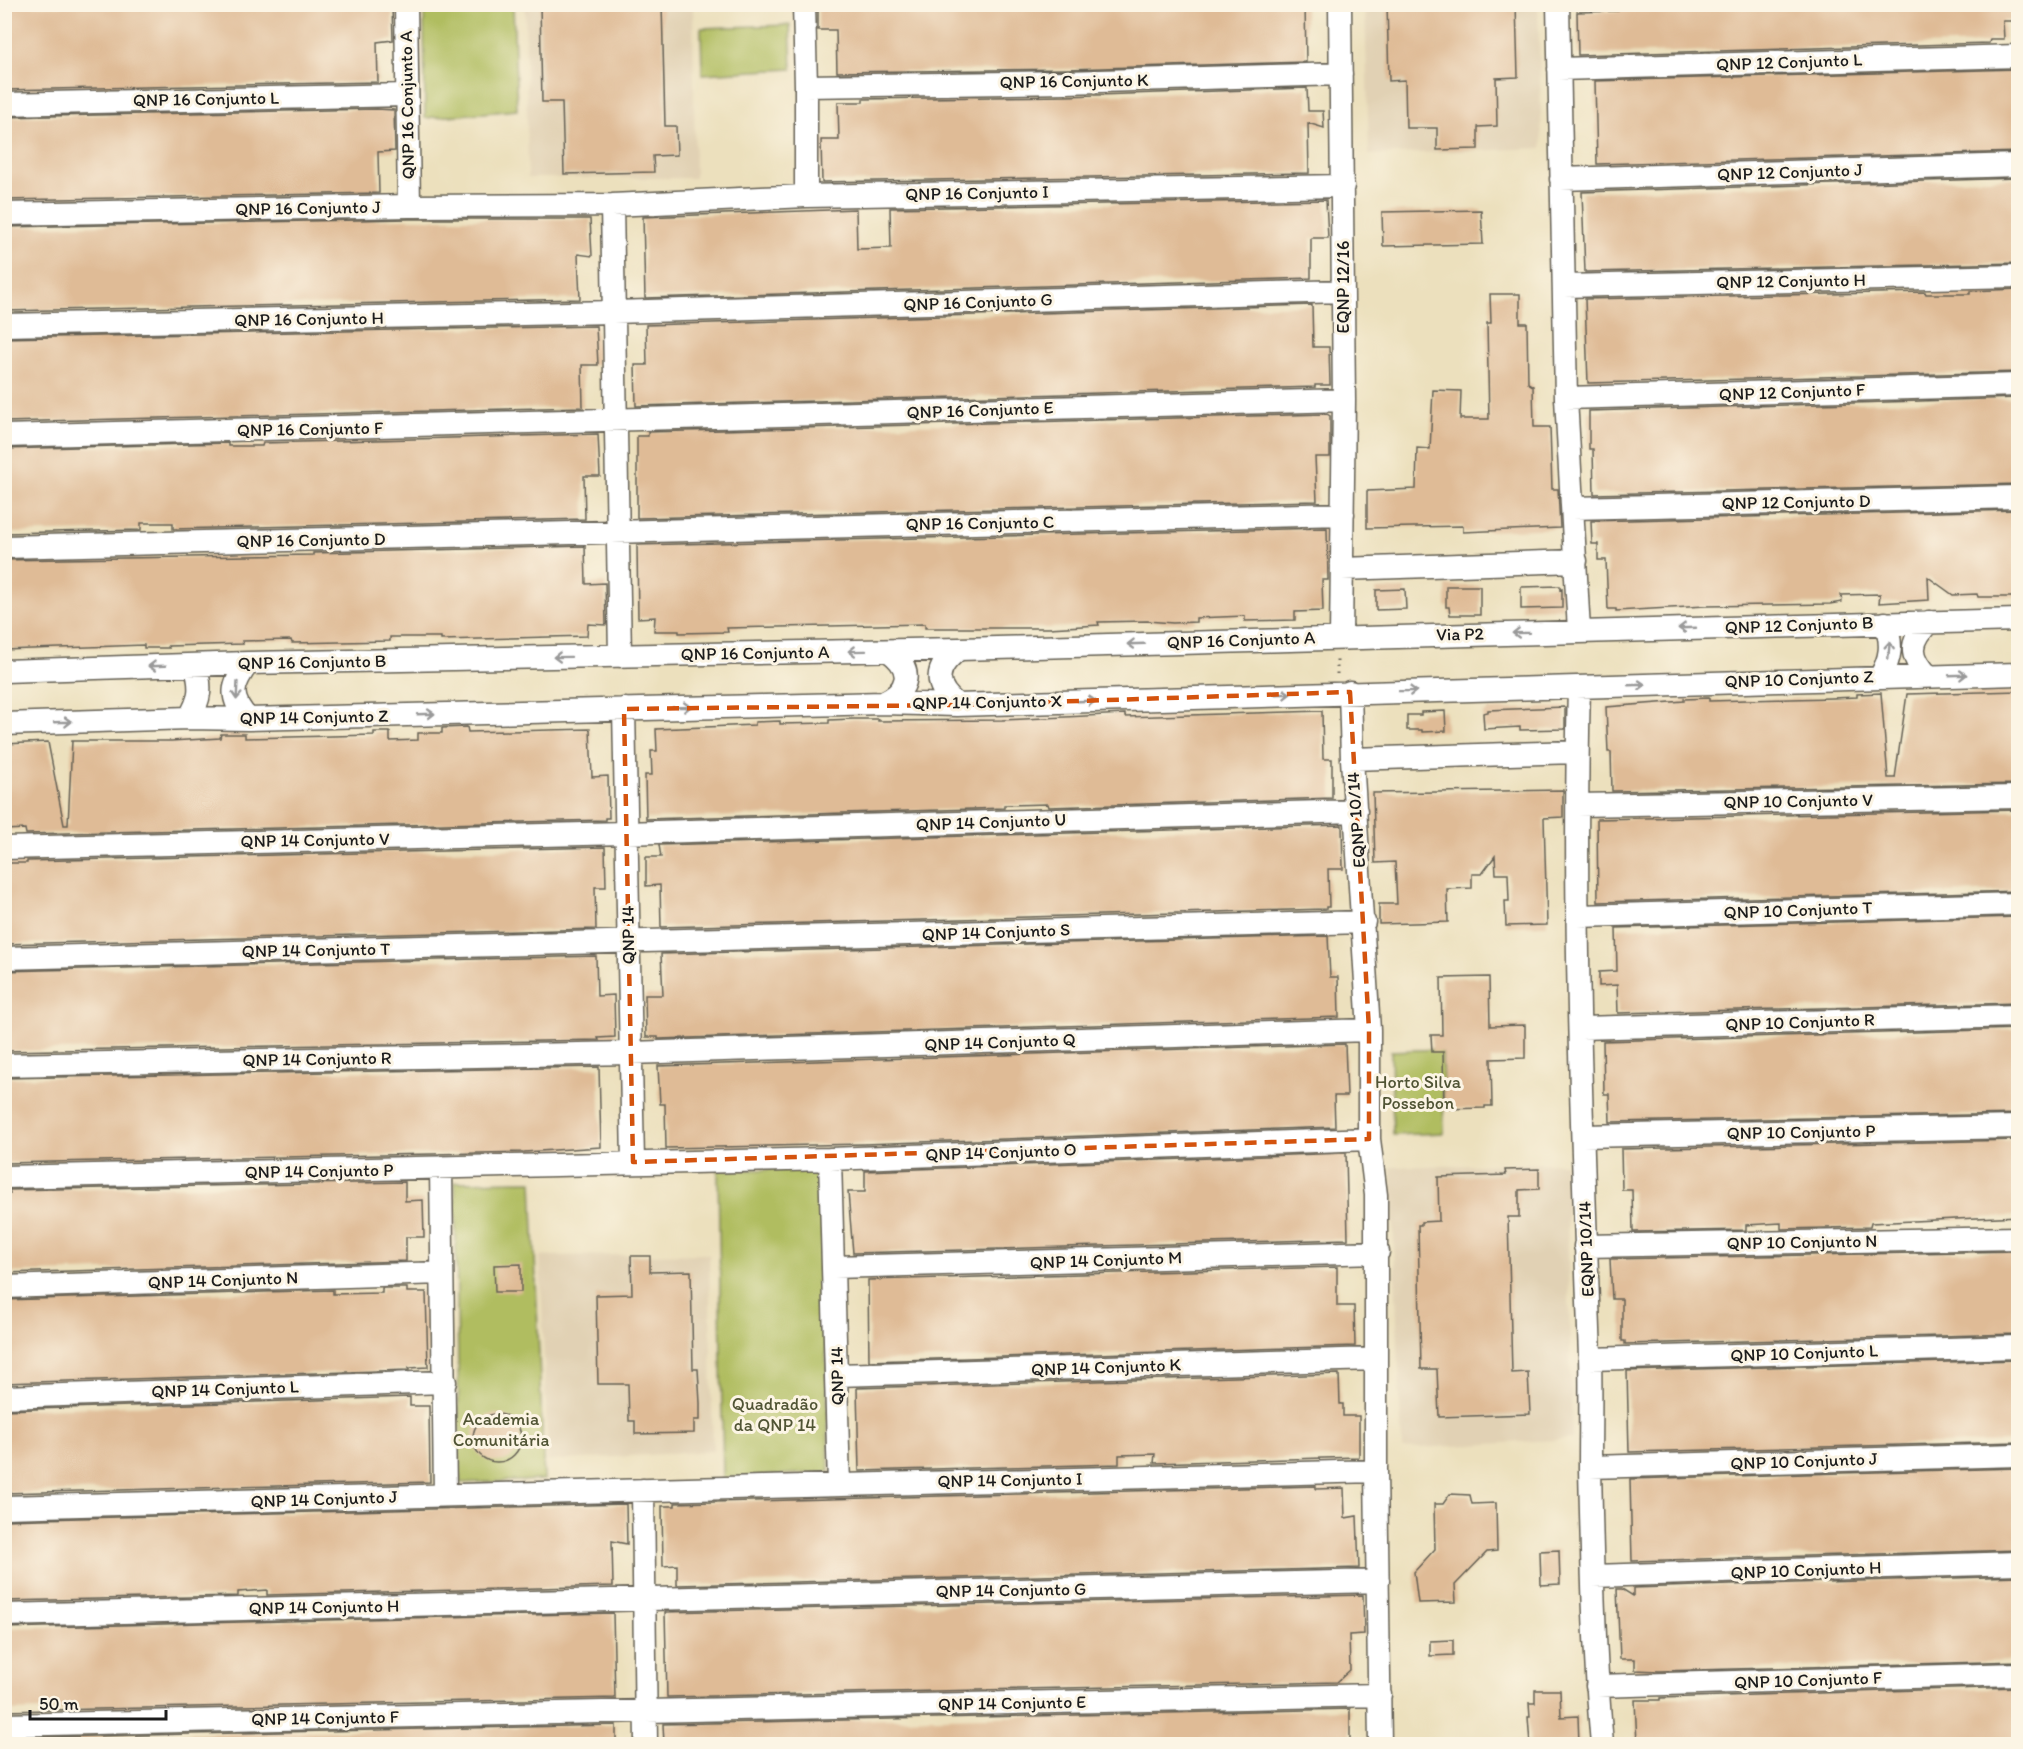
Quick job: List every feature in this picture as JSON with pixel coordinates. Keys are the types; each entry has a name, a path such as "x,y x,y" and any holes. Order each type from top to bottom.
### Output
{"street":[{"name":"QNP 16 Conjunto A","path":"406,4 409,206"},
{"path":"804,4 806,196"},
{"name":"EQNP 12/16","path":"1340,4 1344,400 1341,637"},
{"path":"1558,4 1566,398 1579,632"},
{"name":"QNP 12 Conjunto L","path":"1559,69 2019,56"},
{"name":"QNP 16 Conjunto K","path":"806,86 1341,74"},
{"name":"QNP 16 Conjunto L","path":"4,104 407,95"},
{"name":"QNP 12 Conjunto J","path":"1561,178 2019,165"},
{"name":"QNP 16 Conjunto I","path":"612,205 806,196 1343,186"},
{"path":"612,205 620,656"},
{"name":"QNP 16 Conjunto J","path":"4,214 409,206 612,205"},
{"name":"QNP 12 Conjunto H","path":"1564,286 2019,276"},
{"name":"QNP 16 Conjunto G","path":"613,312 1343,291"},
{"name":"QNP 16 Conjunto H","path":"4,325 613,312"},
{"name":"QNP 12 Conjunto F","path":"1566,398 2019,386"},
{"name":"QNP 16 Conjunto E","path":"615,421 1344,400"},
{"name":"QNP 16 Conjunto F","path":"4,436 615,421"},
{"name":"QNP 12 Conjunto D","path":"1573,508 2019,496"},
{"name":"QNP 16 Conjunto C","path":"617,532 1343,514"},
{"name":"QNP 16 Conjunto D","path":"4,547 617,532"},
{"path":"1342,569 1576,561"},
{"name":"QNP 12 Conjunto B","path":"1579,632 2019,620"},
{"path":"1928,676 1917,664 1913,649 1917,633 1929,622"},
{"path":"1880,677 1890,656 1891,645 1885,623"},
{"name":"Via P2","path":"1341,637 1579,632"},
{"name":"QNP 16 Conjunto A","path":"620,656 889,651 1341,637"},
{"path":"957,705 944,694 939,676 945,660 959,649"},
{"path":"883,703 896,697 904,686 906,672 900,659 889,651"},
{"name":"QNP 16 Conjunto B","path":"4,670 620,656"},
{"path":"248,719 237,708 234,692 238,678 249,663"},
{"path":"189,718 200,693 200,680 195,665"},
{"name":"QNP 10 Conjunto Z","path":"1579,687 2019,674"},
{"path":"1343,692 1579,687"},
{"name":"EQNP 10/14","path":"1579,687 1578,916 1585,1246 1590,1359 1593,1576 1597,1686 1602,1744"},
{"name":"QNP 14 Conjunto X","path":"624,708 883,703 957,705 1343,692"},
{"name":"EQNP 10/14","path":"1343,692 1352,759 1364,922 1369,1030 1369,1139 1376,1195 1378,1252 1376,1471 1380,1744"},
{"name":"QNP 14 Conjunto Z","path":"4,724 624,708"},
{"name":"QNP 14","path":"624,708 633,1162"},
{"name":"EQNP 10/14","path":"1352,759 1577,752"},
{"name":"QNP 10 Conjunto V","path":"1578,806 2019,797"},
{"name":"QNP 14 Conjunto U","path":"625,833 1356,811"},
{"name":"QNP 14 Conjunto V","path":"4,848 625,833"},
{"name":"QNP 10 Conjunto T","path":"1578,916 2019,904"},
{"name":"QNP 14 Conjunto S","path":"628,942 1364,922"},
{"name":"QNP 14 Conjunto T","path":"4,958 628,942"},
{"name":"QNP 10 Conjunto R","path":"1581,1028 2019,1016"},
{"name":"QNP 14 Conjunto Q","path":"630,1053 1369,1030"},
{"name":"QNP 14 Conjunto R","path":"4,1065 630,1053"},
{"name":"QNP 10 Conjunto P","path":"1583,1136 2019,1127"},
{"name":"QNP 14 Conjunto O","path":"633,1162 830,1159 1369,1139"},
{"name":"QNP 14","path":"830,1159 839,1485"},
{"name":"QNP 14 Conjunto P","path":"4,1177 633,1162"},
{"path":"441,1168 445,1495"},
{"name":"QNP 10 Conjunto N","path":"1585,1246 2019,1238"},
{"name":"QNP 14 Conjunto M","path":"834,1267 1378,1252"},
{"name":"QNP 14 Conjunto N","path":"4,1287 442,1273"},
{"name":"QNP 10 Conjunto L","path":"1590,1359 2019,1347"},
{"name":"QNP 14 Conjunto K","path":"837,1375 1376,1359"},
{"name":"QNP 14 Conjunto L","path":"4,1397 445,1382"},
{"name":"QNP 10 Conjunto J","path":"1590,1467 2019,1455"},
{"name":"QNP 14 Conjunto I","path":"643,1490 1376,1471"},
{"path":"643,1490 646,1744"},
{"name":"QNP 14 Conjunto J","path":"4,1506 643,1490"},
{"name":"QNP 10 Conjunto H","path":"1593,1576 2019,1563"},
{"name":"QNP 14 Conjunto G","path":"644,1599 1378,1581"},
{"name":"QNP 14 Conjunto H","path":"4,1615 644,1599"},
{"name":"QNP 10 Conjunto F","path":"1597,1686 2019,1674"},
{"name":"QNP 14 Conjunto E","path":"645,1710 1380,1695"},
{"name":"QNP 14 Conjunto F","path":"4,1725 645,1710"}],"path":[{"path":"1341,637 1337,652 1343,692"}],"highlighted area":[{"path":"1350,692 1369,1030 1369,1139 633,1162 624,709 957,705"}],"shaded area":[{"path":"525,5 693,5 695,178 528,178"},
{"path":"1365,5 1538,5 1542,148 1369,155"},
{"path":"1566,1163 1572,1439 1402,1449 1391,1167"},
{"path":"709,1254 713,1451 548,1461 540,1256"}],"green space":[{"path":"424,5 513,5 517,110 425,118"},
{"path":"790,25 792,69 702,74 701,28"},
{"name":"Horto Silva Possebon","path":"1442,1049 1444,1133 1393,1135 1391,1051"},
{"name":"Quadradão da QNP 14","path":"822,1169 829,1472 723,1478 718,1170"},
{"name":"Academia Comunitária","path":"532,1181 544,1480 460,1483 455,1182"}],"building":[{"path":"79,4 103,4 103,8 152,7 152,4 382,4 382,7 392,6 393,40 377,42 378,82 4,90 4,6 79,6"},
{"path":"540,4 662,4 665,126 676,126 677,155 653,156 654,172 564,174 562,102 542,102"},
{"path":"818,4 1305,4 1306,62 1066,69 837,72 836,30 818,30"},
{"path":"1387,4 1516,4 1518,77 1496,78 1497,126 1478,127 1478,149 1437,150 1437,128 1406,128 1405,80 1389,81"},
{"path":"1618,4 2019,4 2019,21 2003,21 2004,39 1990,39 1989,43 1578,55 1577,12 1618,11"},
{"path":"2019,69 2019,152 1597,164 1595,81"},
{"path":"1307,88 1308,111 1323,111 1324,128 1308,123 1309,173 822,182 821,140 839,140 838,102 863,102 863,99 1066,96"},
{"path":"394,110 395,151 378,152 379,193 4,200 4,117"},
{"path":"2019,178 2019,263 1585,272 1582,192"},
{"path":"1326,200 1328,238 1311,238 1311,278 645,298 643,217 856,209 857,249 891,248 890,208"},
{"path":"1481,210 1483,244 1383,246 1382,212"},
{"path":"409,219 590,219 592,256 578,254 580,299 4,311 4,227"},
{"path":"2019,289 2019,372 1588,383 1585,299 1925,292 1926,294 1970,294 1970,291"},
{"path":"1490,294 1520,294 1520,323 1527,323 1528,383 1533,386 1534,427 1550,427 1552,489 1558,489 1560,528 1463,532 1463,526 1367,528 1367,491 1416,489 1417,448 1430,449 1433,390 1461,391 1460,419 1489,419 1487,323 1491,323"},
{"path":"1312,305 1313,347 1329,347 1330,385 636,406 635,365 647,365 646,325"},
{"path":"596,326 598,365 582,365 583,407 4,422 4,338"},
{"path":"2019,398 2019,484 1594,494 1593,449 1589,449 1589,411"},
{"path":"1327,414 1330,416 1330,457 1315,457 1317,501 637,518 637,436 648,436 648,432"},
{"path":"598,434 600,476 584,476 585,519 173,529 173,523 141,523 141,530 4,533 4,449 228,443 228,446 262,446 263,443"},
{"path":"2019,510 2019,597 1953,595 1928,577 1929,600 1879,603 1880,594 1841,595 1842,602 1830,604 1706,606 1616,611 1616,609 1608,609 1606,560 1598,560 1598,544 1592,544 1591,521"},
{"path":"1327,528 1328,580 1322,580 1323,611 1295,612 1295,620 1245,621 1245,616 1196,618 1196,622 1173,623 1098,622 1099,625 1049,628 925,628 925,624 727,628 728,632 679,633 679,631 654,631 655,617 638,618 637,545"},
{"path":"585,546 586,584 605,583 606,625 588,624 587,636 441,640 441,637 390,637 390,641 292,643 291,640 242,641 243,644 168,646 169,648 144,648 144,645 4,650 4,560 313,555 313,553"},
{"path":"1446,586 1480,586 1480,615 1450,615 1449,607 1446,607"},
{"path":"1560,586 1562,608 1521,609 1521,587"},
{"path":"1405,589 1406,609 1376,610 1376,590"},
{"path":"2019,691 2019,784 1612,791 1606,707 1684,701 1684,699 1709,698 1709,701 1832,698 1881,693 1888,778 1895,778 1907,694"},
{"path":"1565,707 1565,729 1520,730 1520,727 1484,729 1483,713 1488,710"},
{"path":"1322,711 1323,759 1332,759 1332,798 1049,807 1048,804 1004,805 1004,808 646,819 645,775 652,775 651,751 657,751 656,729 755,725 755,722 780,721 780,724 829,723 829,720 853,719 878,719 878,721 1002,720 1125,714 1125,717"},
{"path":"1445,711 1446,731 1407,730 1407,715"},
{"path":"467,727 468,732 590,729 592,777 608,776 609,818 605,820 26,834 25,829 4,830 4,744 48,742 64,825 68,825 72,741 171,741 220,738 221,734 245,734 245,738 374,735 374,732 390,732 390,741 418,740 418,733 442,733 442,728"},
{"path":"1563,790 1563,817 1544,818 1547,925 1506,926 1505,901 1509,901 1508,874 1496,874 1495,856 1482,874 1472,874 1472,888 1447,889 1448,922 1379,924 1379,904 1397,904 1395,862 1375,863 1373,793"},
{"path":"2019,810 2019,891 1598,902 1597,819"},
{"path":"1342,825 1343,869 1328,869 1329,907 1326,909 661,927 660,885 646,886 646,857 661,857 659,845"},
{"path":"605,847 606,887 595,887 596,929 4,944 4,863"},
{"path":"2019,917 2019,1003 1618,1013 1617,985 1599,986 1599,972 1617,971 1616,928"},
{"path":"1328,936 1330,977 1338,977 1339,1017 658,1039 658,1037 646,1037 645,995 663,995 661,954"},
{"path":"596,956 597,996 614,995 615,1037 598,1038 599,1040 4,1051 4,971"},
{"path":"1489,977 1490,1026 1525,1025 1525,1058 1491,1059 1492,1106 1444,1109 1443,1052 1432,1052 1431,1035 1442,1035 1441,978"},
{"path":"2019,1029 2019,1114 1610,1122 1609,1094 1604,1094 1603,1041"},
{"path":"1345,1044 1347,1096 1334,1096 1335,1127 864,1144 666,1148 665,1104 660,1104 658,1066"},
{"path":"599,1067 601,1147 524,1152 4,1163 4,1078"},
{"path":"2019,1140 2019,1216 1871,1223 1870,1227 1781,1229 1781,1223 1746,1225 1746,1230 1633,1232 1632,1190 1622,1190 1621,1149"},
{"path":"1346,1153 1348,1239 853,1253 848,1192 865,1192 865,1171"},
{"path":"1539,1169 1539,1189 1519,1190 1519,1217 1508,1217 1512,1373 1528,1372 1530,1414 1439,1417 1437,1369 1421,1369 1418,1225 1421,1225 1421,1222 1439,1221 1438,1177 1506,1175 1505,1170"},
{"path":"405,1182 405,1201 423,1200 424,1237 406,1237 406,1261 4,1273 4,1193 10,1193 9,1190"},
{"path":"2019,1251 2019,1334 1625,1344 1625,1341 1622,1341 1622,1299 1612,1299 1610,1259"},
{"path":"631,1256 650,1256 650,1272 691,1271 693,1369 698,1369 700,1403 700,1420 694,1420 694,1433 635,1434 635,1421 629,1421 628,1384 598,1384 596,1295 632,1294"},
{"path":"521,1264 521,1292 495,1292 494,1265"},
{"path":"1337,1267 1337,1306 1354,1306 1355,1346 869,1361 868,1280"},
{"path":"382,1288 407,1288 407,1292 426,1292 428,1367 409,1368 409,1370 4,1383 4,1300 333,1290 333,1294 382,1293"},
{"path":"2019,1360 2019,1442 1629,1452 1627,1371"},
{"path":"1339,1374 1340,1404 1343,1404 1343,1416 1359,1416 1359,1457 1154,1463 1155,1454 1119,1455 1119,1464 859,1471 857,1388"},
{"path":"410,1397 410,1406 429,1406 430,1482 4,1493 4,1410"},
{"path":"497,1414 514,1421 521,1438 514,1455 497,1462 480,1455 473,1438 480,1421"},
{"path":"2019,1468 2019,1550 1632,1561 1630,1479"},
{"path":"1316,1486 1316,1489 1344,1488 1345,1518 1357,1516 1359,1568 677,1585 677,1565 663,1566 662,1506 675,1506 675,1503"},
{"path":"1450,1494 1470,1495 1472,1504 1496,1503 1497,1551 1487,1552 1455,1585 1456,1602 1418,1603 1414,1572 1435,1549 1434,1504 1443,1504"},
{"path":"626,1504 627,1544 612,1541 613,1586 267,1595 267,1590 238,1592 238,1596 4,1601 4,1520"},
{"path":"1559,1550 1560,1584 1541,1585 1540,1551"},
{"path":"2019,1576 2019,1661 1659,1671 1635,1670 1635,1659 1620,1659 1617,1589 1622,1589 1633,1596 1633,1588"},
{"path":"1363,1595 1364,1634 1349,1635 1350,1670 1337,1682 667,1697 665,1612"},
{"path":"613,1613 615,1698 4,1711 4,1628"},
{"path":"1453,1640 1453,1655 1430,1656 1430,1641"},
{"path":"2019,1687 2019,1744 1637,1744 1635,1700"},
{"path":"1535,1690 1560,1690 1561,1717 1578,1716 1579,1744 1530,1744 1529,1703 1535,1703"},
{"path":"1350,1709 1350,1744 664,1744 663,1724"},
{"path":"616,1725 616,1744 4,1744 4,1738"}]}
